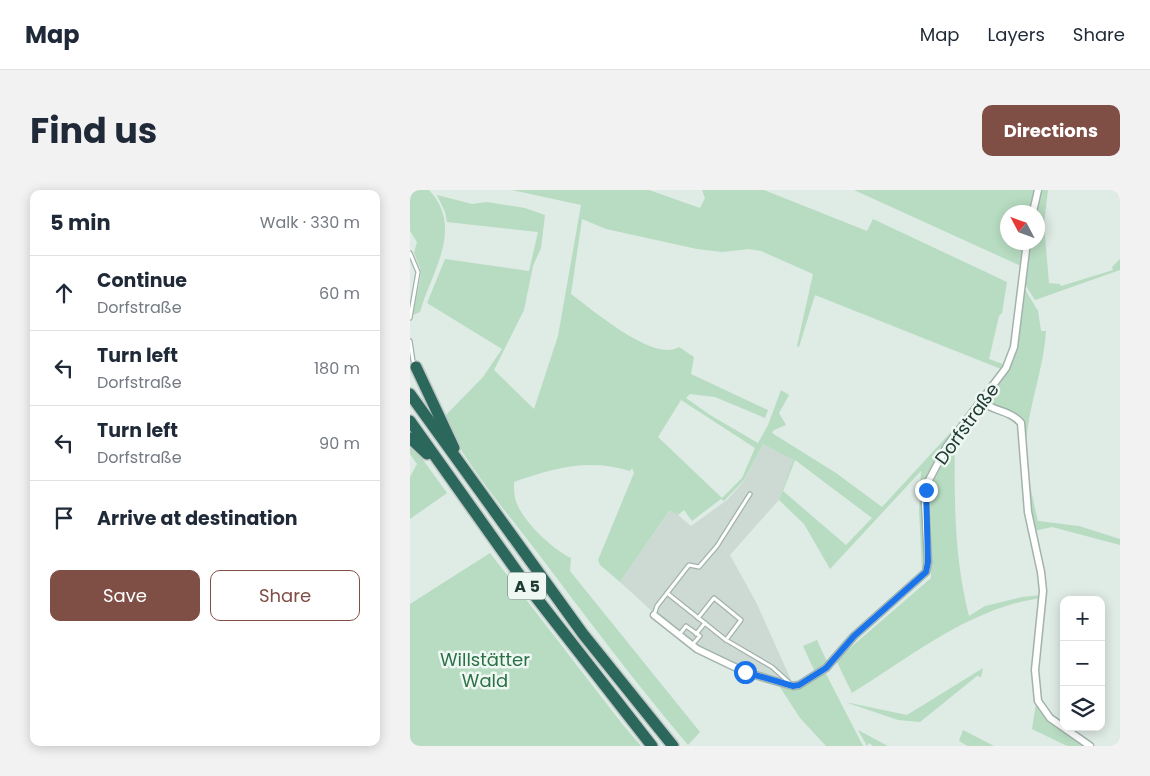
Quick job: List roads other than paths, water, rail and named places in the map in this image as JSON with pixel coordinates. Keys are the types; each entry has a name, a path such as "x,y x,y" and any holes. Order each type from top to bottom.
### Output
{"highway":[{"path":"415,364 466,475"},
{"name":"A 5","path":"410,394 466,475 583,634 673,746"},
{"name":"A 5","path":"410,421 528,587 652,746"},
{"path":"410,438 458,490"}],"street":[{"path":"1035,205 1038,190"},
{"name":"Dorfstraße","path":"793,686 799,685 826,668 854,636 926,572 928,562 925,504 929,480 947,446 1006,368 1014,347 1026,250"},
{"path":"981,401 990,408 1015,416 1021,423 1027,504 1042,572 1042,621 1035,670 1038,701 1050,718 1090,746"},
{"path":"654,616 692,646 745,672 793,686"}],"lane":[{"path":"410,254 418,272 410,318"},
{"path":"410,340 415,364"},
{"path":"410,355 415,364"},
{"path":"654,616 657,606 689,565 699,567 717,546 750,494"},
{"path":"667,593 726,640 772,668 793,686"},
{"path":"698,618 714,598 742,620 726,640"},
{"path":"696,634 705,623"},
{"path":"678,635 686,626 700,636 692,646"}],"park label":[{"name":"Willstätter Wald","path":"485,670"}]}
